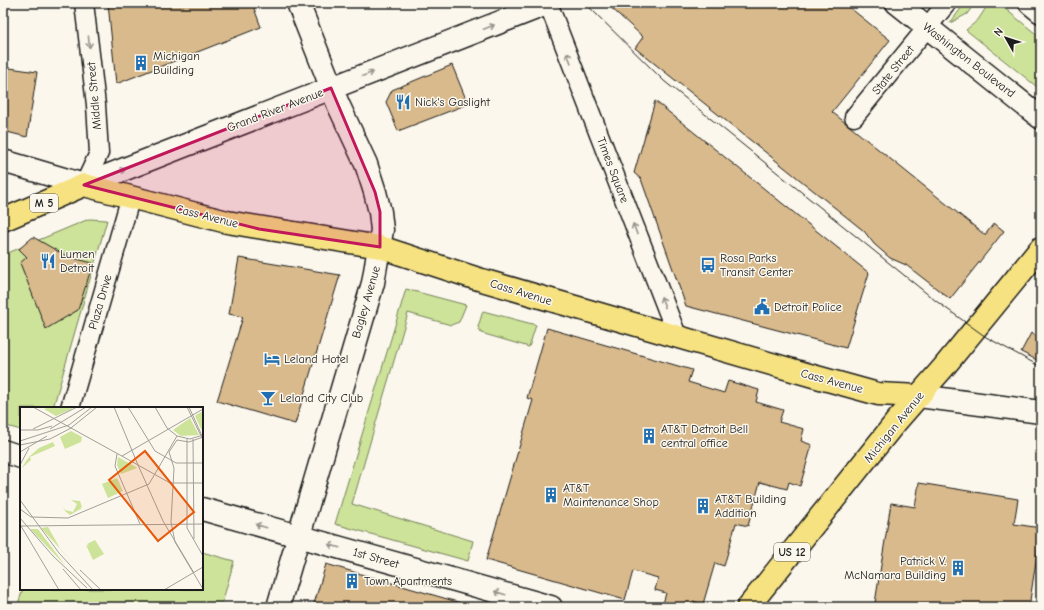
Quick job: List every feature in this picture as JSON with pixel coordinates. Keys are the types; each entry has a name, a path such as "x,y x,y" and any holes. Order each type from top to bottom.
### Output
{"main road":[{"name":"Cass Avenue","path":"84,185 253,228 380,247 475,278 678,338 878,394 919,396"},
{"name":"Grand River Avenue","path":"3,220 84,185"},
{"name":"Michigan Avenue","path":"748,607 1041,248"}],"street":[{"name":"Middle Street","path":"84,3 96,105 99,153 84,185"},
{"name":"Bagley Avenue","path":"278,607 373,283 380,247 380,212 366,164 331,88 298,3"},
{"name":"Grand River Avenue","path":"84,185 548,3"},
{"name":"Times Square","path":"548,3 678,338"},
{"name":"Washington Boulevard","path":"897,3 1041,118"},
{"name":"State Street","path":"854,117 947,3"},
{"path":"1030,3 1041,12"},
{"name":"Cass Avenue","path":"3,161 84,185"},
{"name":"Plaza Drive","path":"70,407 131,196"},
{"name":"Cass Avenue","path":"919,396 1041,412"},
{"path":"3,451 20,457"},
{"name":"1st Street","path":"203,509 551,607"}],"highlighted area":[{"path":"331,88 375,192 380,212 380,247 259,229 84,185"}],"green space":[{"path":"965,3 975,3 967,14 950,23"},
{"path":"989,3 998,3 1041,38 1041,90 966,30 978,20"},
{"path":"89,219 107,220 53,407 20,407 20,430 3,425 3,255"},
{"path":"406,289 466,305 459,322 451,325 408,313 352,504 473,541 468,561 335,524"},
{"path":"483,311 536,325 529,347 481,333 478,327"},
{"path":"203,552 234,561 221,607 17,607 23,590 203,590"}],"building":[{"name":"Michigan Building","path":"108,3 252,3 261,27 116,84"},
{"path":"606,3 844,3 890,40 832,112 985,235 994,223 1004,231 950,299 906,265 890,258 874,244 864,231 635,48 643,37"},
{"path":"452,65 468,104 398,131 386,102 392,90"},
{"path":"3,67 37,72 27,137 3,131"},
{"path":"655,101 869,273 846,348 686,306 641,179 634,173"},
{"path":"33,237 68,257 93,263 78,310 46,329 20,263 27,257 19,249"},
{"name":"Leland Hotel","path":"239,258 340,275 295,424 217,401 243,317 229,314"},
{"path":"547,328 692,370 688,382 724,393 728,381 759,390 756,402 783,410 779,422 804,429 801,441 812,445 800,486 789,482 787,489 760,482 748,526 736,523 724,566 715,563 703,604 693,601 691,607 662,607 666,593 655,590 658,578 633,571 625,600 486,560 533,400 527,398"},
{"path":"1031,333 1041,339 1041,362 1021,352"},
{"name":"Patrick V. McNamara Building","path":"919,483 1018,499 1014,524 1041,528 1029,607 899,607 875,603 891,503 915,507"},
{"name":"Town Apartments","path":"326,564 461,603 461,607 313,607"}],"tram line":[{"path":"585,3 664,81 936,301 986,337 1041,367"}],"place":[{"name":"Michigan Building","path":"141,63"},
{"name":"Nick's Gaslight","path":"403,102"},
{"name":"Lumen Detroit","path":"48,261"},
{"name":"Rosa Parks Transit Center","path":"708,265"},
{"name":"Detroit Police","path":"762,307"},
{"name":"Leland Hotel","path":"272,359"},
{"name":"Leland City Club","path":"268,398"},
{"name":"AT&T Detroit Bell central office","path":"649,436"},
{"name":"AT&T Maintenance Shop","path":"551,495"},
{"name":"AT&T Building Addition","path":"703,506"},
{"name":"Patrick V. McNamara Building","path":"958,568"},
{"name":"Town Apartments","path":"352,581"}]}
